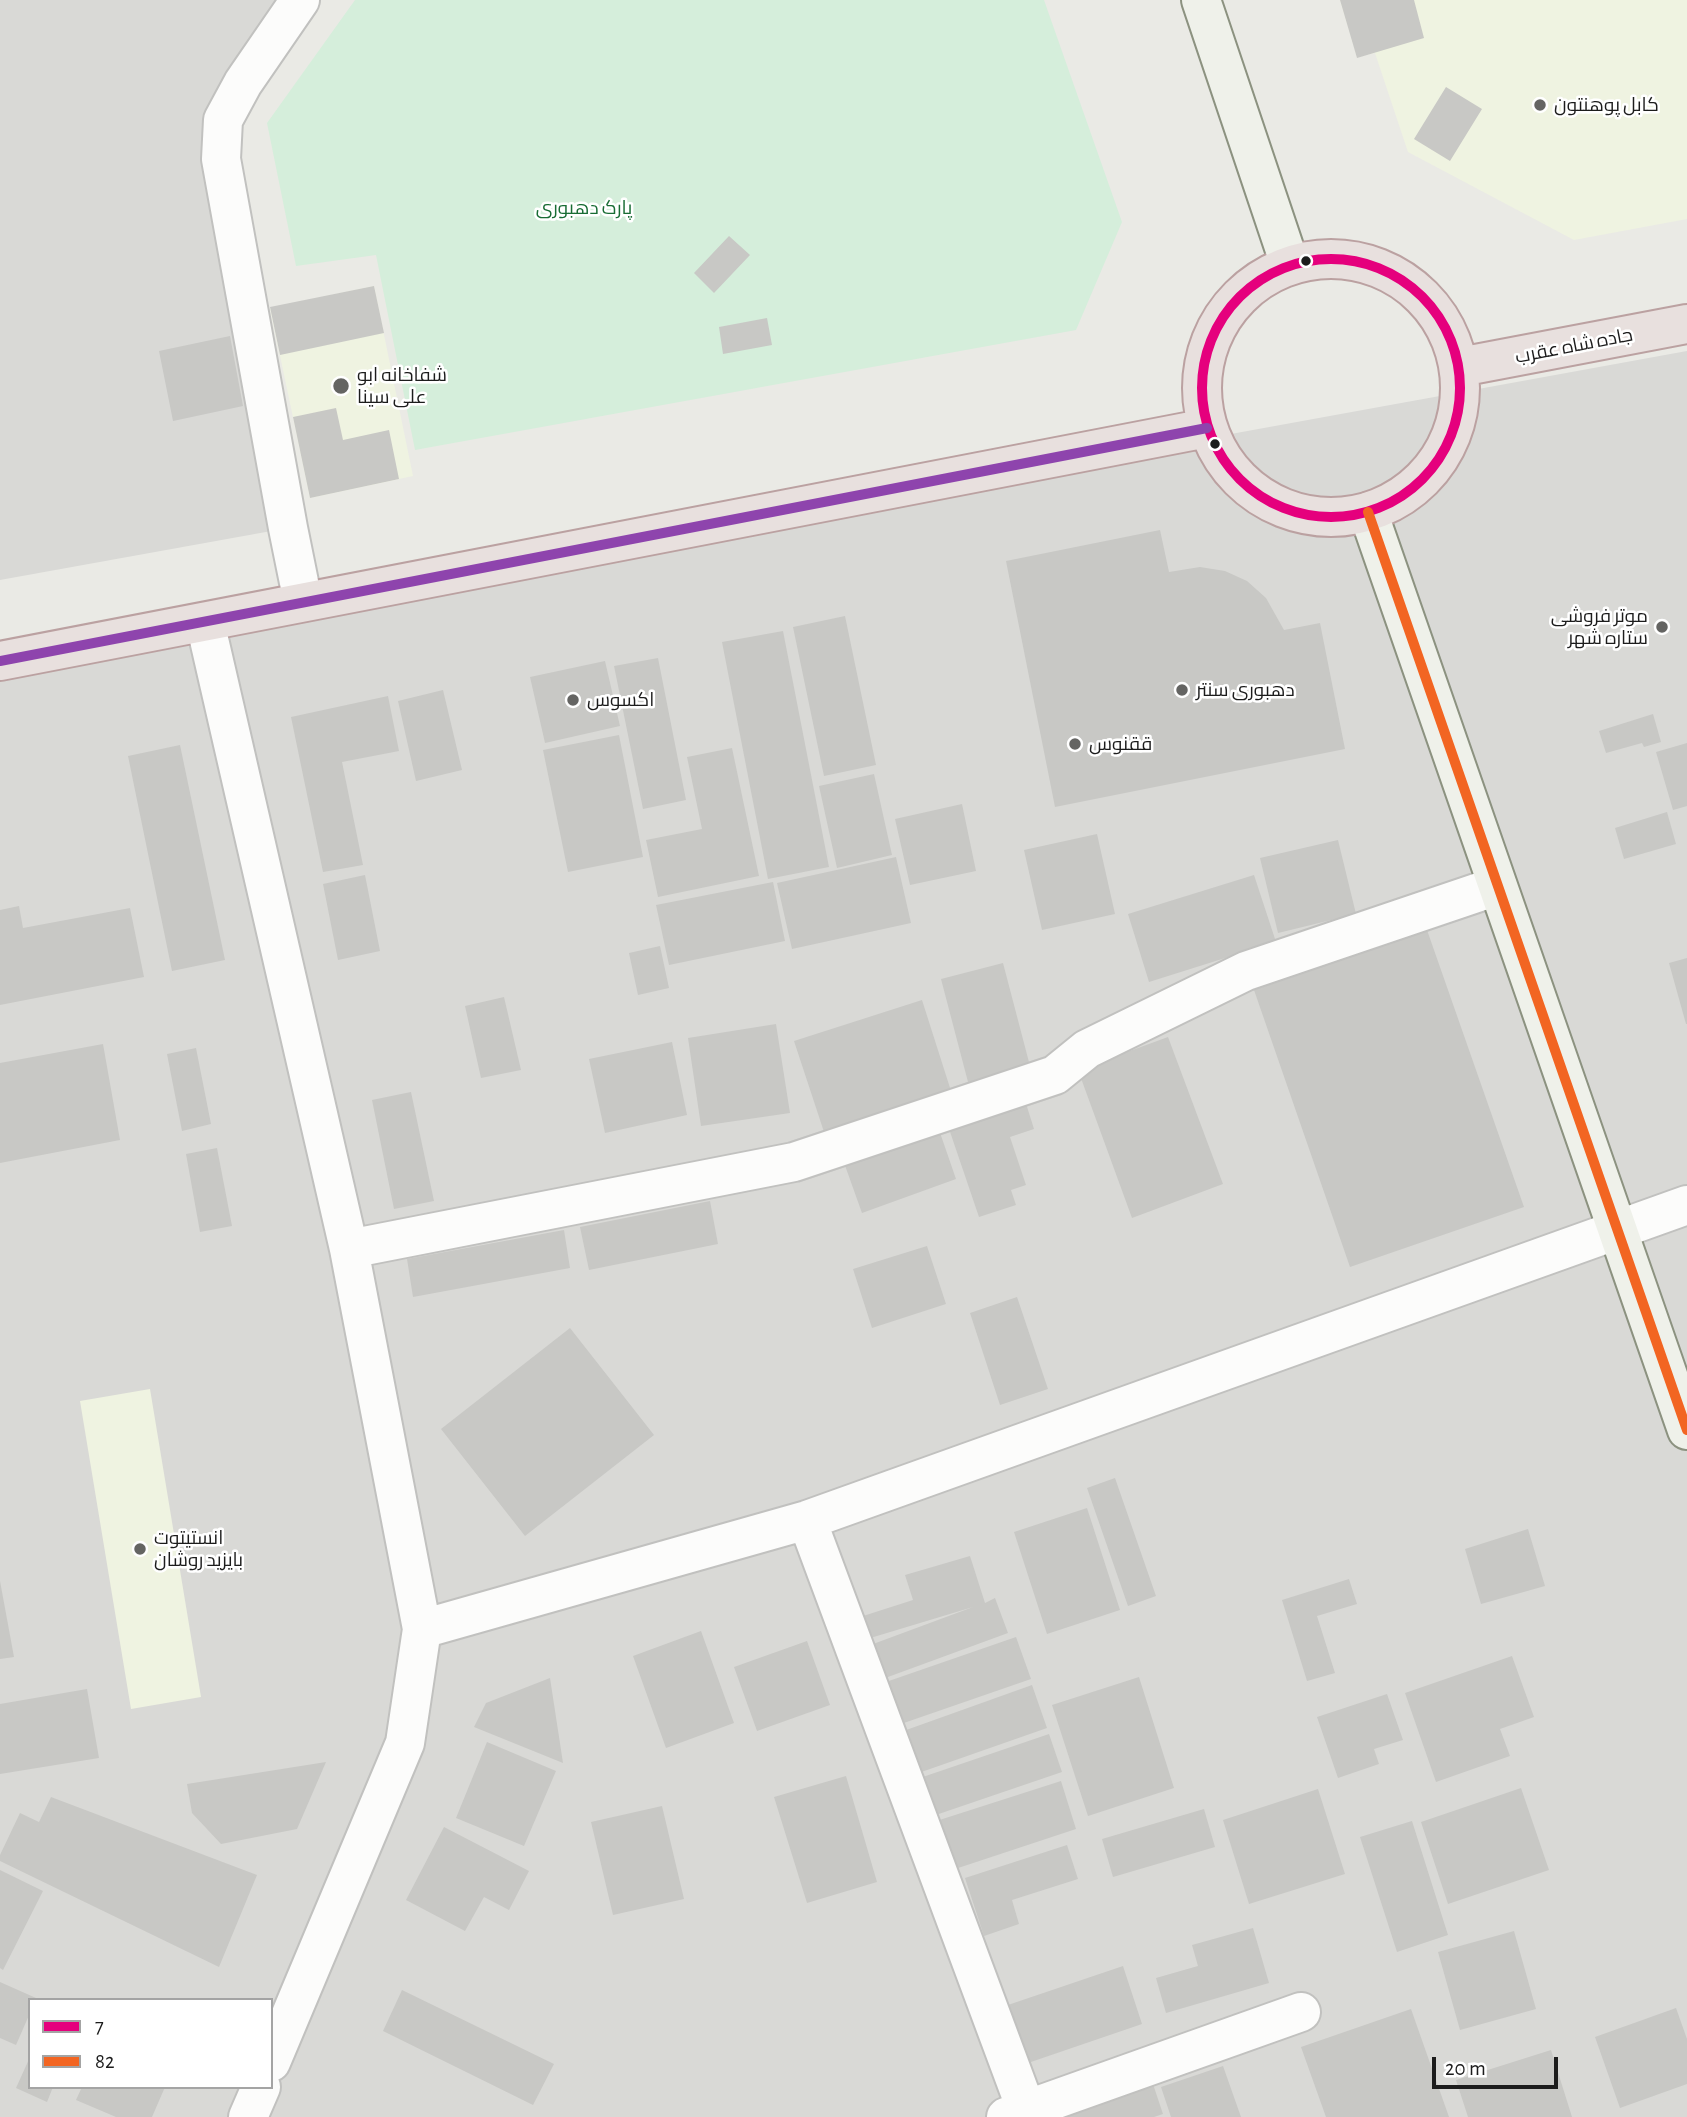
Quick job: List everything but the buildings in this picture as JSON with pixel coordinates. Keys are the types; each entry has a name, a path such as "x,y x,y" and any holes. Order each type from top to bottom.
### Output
{"highway":[{"path":"1327,258 1364,262 1399,276 1428,300 1449,332 1460,367 1461,405 1451,440 1430,472 1402,497 1368,512 1335,518 1301,514 1270,503 1243,484 1221,458 1207,428 1201,392 1203,369 1218,324 1248,288 1290,265 1327,258"},
{"name":"جاده شاه عقرب","path":"1460,367 1687,324"},
{"path":"0,661 1207,428"}],"main road":[{"path":"1201,0 1290,265"},
{"path":"1368,512 1687,1430"}],"street":[{"path":"300,0 243,83 223,120 221,159 303,602"},
{"path":"205,622 349,1249 422,1629 405,1743 273,2057"},
{"path":"349,1249 793,1162 1055,1075 1087,1049 1246,971 1497,886"},
{"path":"422,1629 807,1521 1687,1205"},
{"path":"807,1521 1021,2114 1301,2012"},
{"path":"248,2117 260,2089"}],"shaded area":[{"path":"0,0 312,0 223,120 288,528 0,580"},
{"name":"کابل پوهنتون","path":"1340,0 1687,0 1687,219 1574,240 1408,152 1375,53 1357,57"},
{"name":"شفاخانه ابو علی سینا","path":"374,286 413,476 310,498 270,308"},
{"path":"1687,351 1687,2117 0,2117 0,658"},
{"name":"انستیتوت بایزید روشان","path":"150,1389 201,1697 131,1709 80,1401"}],"green space":[{"name":"پارک دهبوری","path":"355,0 1044,0 1122,222 1076,330 415,450 376,255 296,266 267,123"}],"transit line":[{"name":"7","path":"1318,259 1344,259 1369,264 1392,274 1413,288 1431,306 1445,327 1455,350 1460,388 1455,426 1445,449 1431,470 1413,488 1392,502 1369,512 1344,517 1318,517 1293,512 1270,502 1249,488 1231,470 1217,449 1207,426 1202,401 1202,375 1207,350 1217,327 1231,306 1249,288 1270,274 1293,264 1318,259"},
{"path":"0,661 1207,428"},
{"name":"82","path":"1368,512 1687,1430"}],"place":[{"name":"کابل پوهنتون","path":"1540,105"},
{"name":"شفاخانه ابو علی سینا","path":"341,386"},
{"name":"موتر فروشی ستاره شهر","path":"1662,627"},
{"name":"دهبوری سنتر","path":"1182,690"},
{"name":"اکسوس","path":"573,700"},
{"name":"ققنوس","path":"1075,744"},
{"name":"انستیتوت بایزید روشان","path":"140,1549"}]}
